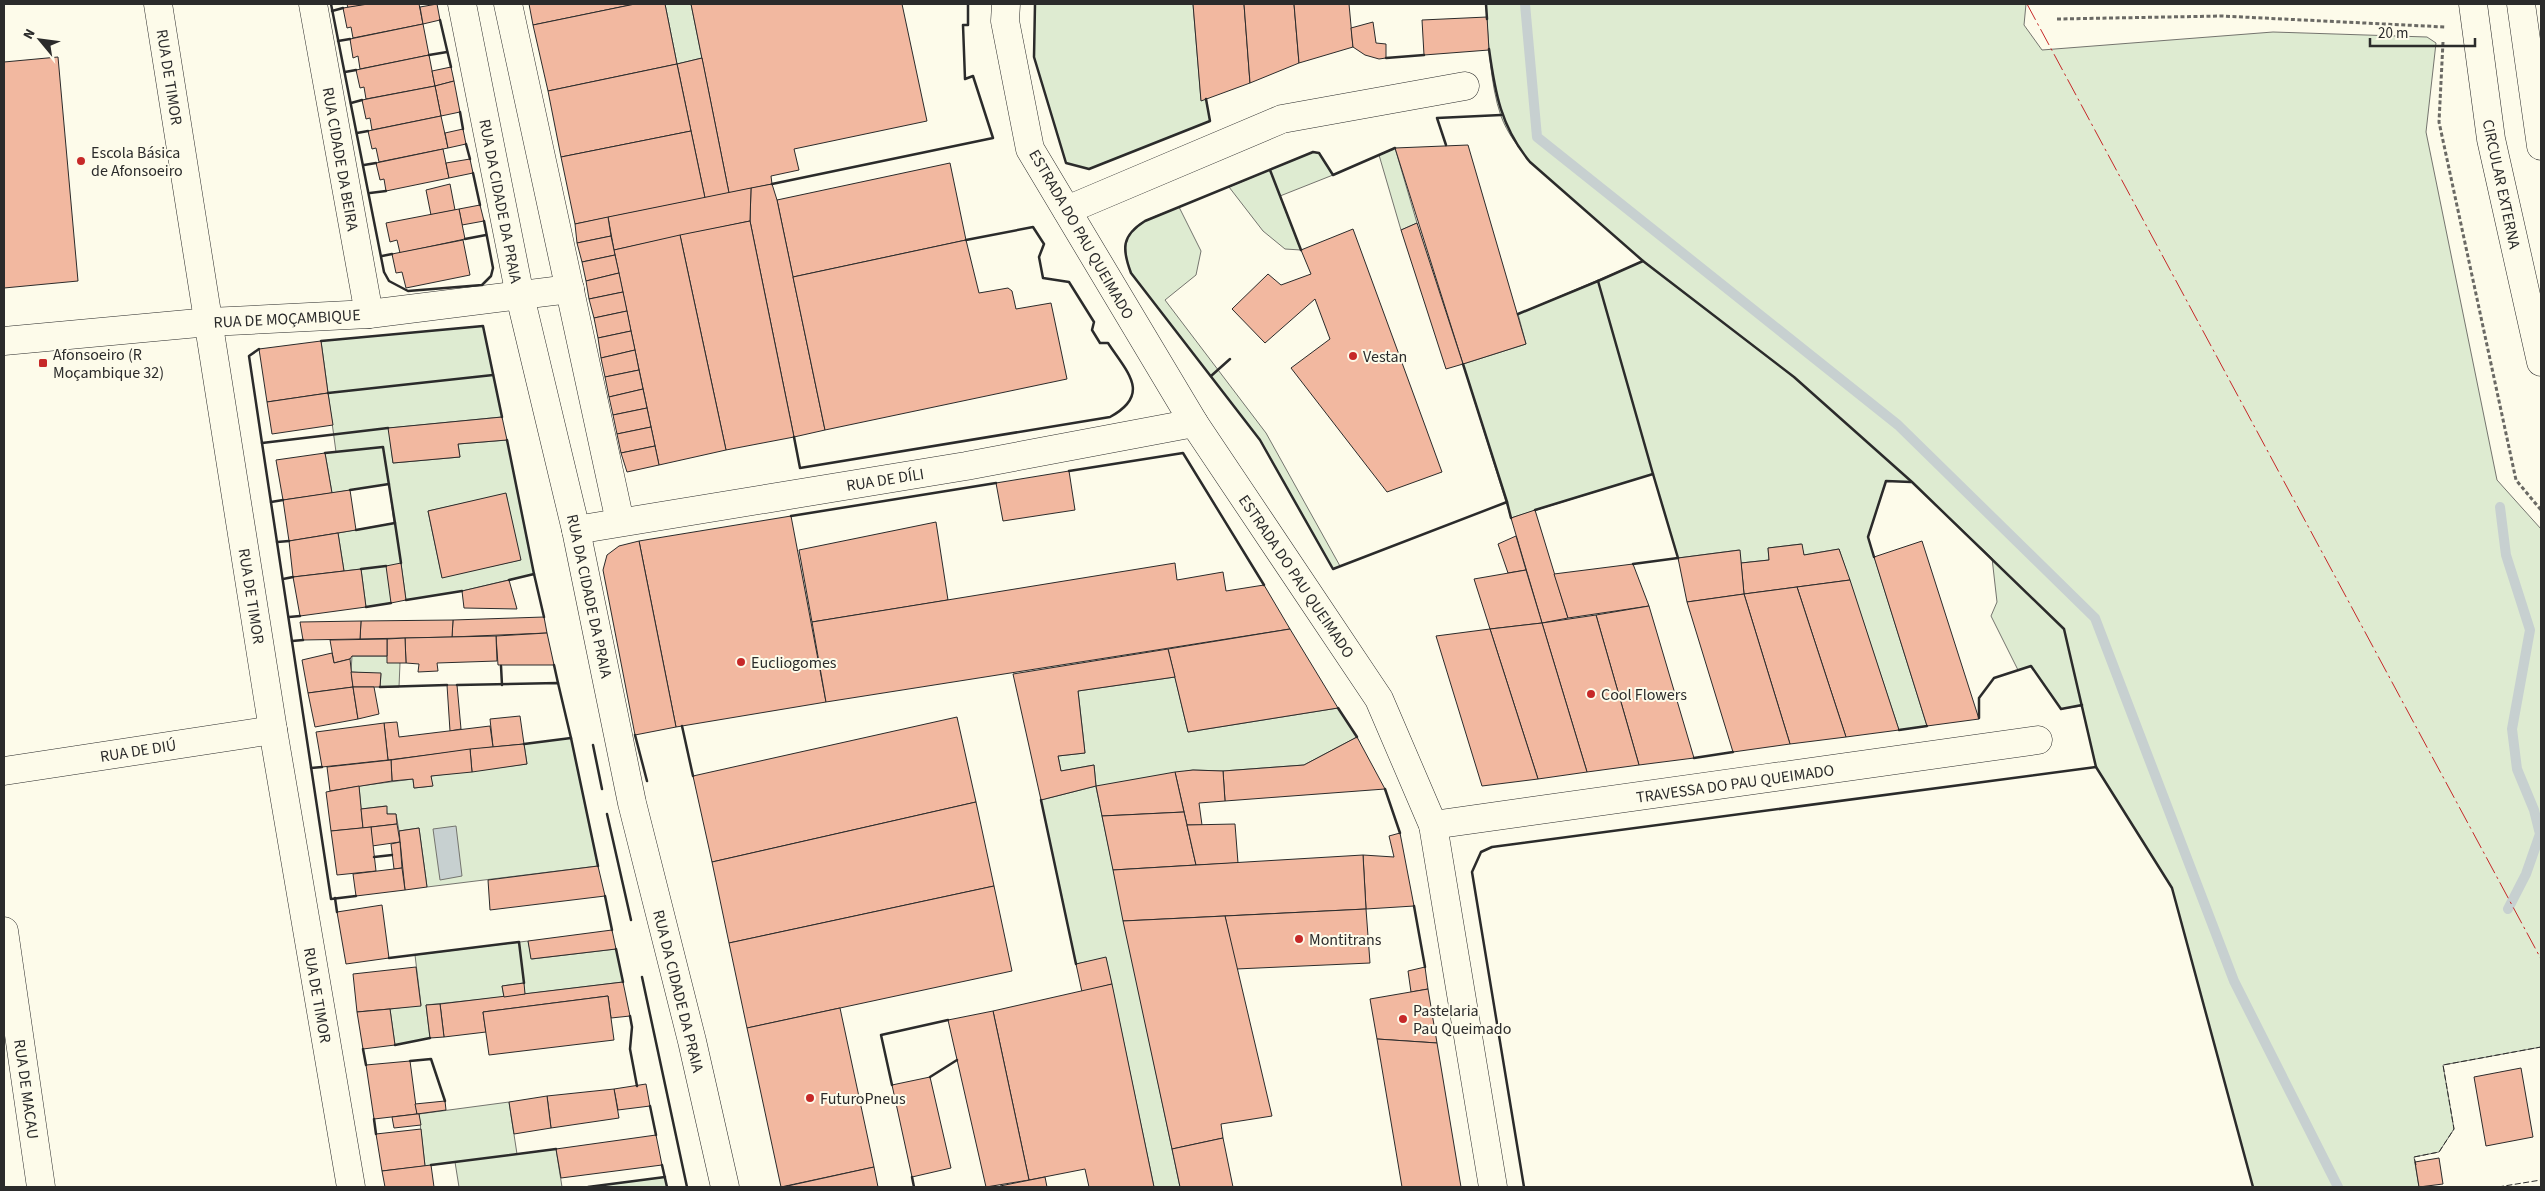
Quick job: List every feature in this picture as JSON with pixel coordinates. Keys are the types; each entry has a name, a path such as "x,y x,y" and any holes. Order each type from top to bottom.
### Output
{"street":[{"name":"RUA DE TIMOR","path":"158,4 273,730 351,1187"},
{"name":"RUA CIDADE DA BEIRA","path":"313,4 369,314"},
{"name":"RUA DA CIDADE DA PRAIA","path":"462,4 520,296 576,530 632,803 692,1041 725,1187"},
{"path":"508,4 620,522"},
{"name":"ESTRADA DO PAU QUEIMADO","path":"1006,4 1005,21 1030,149 1194,423 1379,699 1433,824 1492,1187"},
{"name":"CIRCULAR EXTERNA","path":"2473,4 2491,139 2541,362"},
{"path":"2521,4 2541,146"},
{"path":"1067,210 1282,119 1465,86"},
{"name":"RUA DE MOÇAMBIQUE","path":"4,341 209,322 369,314 570,289"},
{"name":"RUA DE DÍLI","path":"576,530 966,466 1194,423"},
{"name":"RUA DE DIÚ","path":"4,771 273,730"},
{"name":"TRAVESSA DO PAU QUEIMADO","path":"1433,824 2038,740"},
{"name":"RUA DE MACAU","path":"4,931 41,1187"}],"path":[{"path":"2057,19 2222,16 2444,27 2477,35"},
{"path":"2444,19 2439,122 2516,480 2541,510"}],"green space":[{"path":"665,4 691,4 702,58 677,64"},
{"path":"1035,4 1193,4 1201,100 1206,99 1210,121 1089,169 1066,163 1034,57"},
{"path":"1486,4 2026,4 2024,25 2042,50 2273,32 2427,37 2436,43 2426,132 2497,480 2541,529 2541,1047 2443,1065 2454,1129 2439,1152 2414,1157 2419,1187 2253,1187 2172,888 2096,767 2082,706 2061,709 2031,666 2018,670 1991,616 1997,602 1992,558 1912,482 1886,481 1868,537 1927,726 1899,730 1839,549 1804,555 1801,544 1768,548 1769,560 1741,563 1739,550 1678,558 1653,474 1511,518 1463,364 1526,344 1518,314 1643,261 1530,162 1510,134 1501,116 1494,90"},
{"path":"1395,148 1417,223 1401,230 1379,155"},
{"path":"1313,152 1319,153 1333,175 1280,196 1301,250 1285,249 1263,231 1229,187"},
{"path":"1179,207 1201,251 1196,275 1165,300 1266,433 1340,566 1333,569 1260,440 1131,273 1126,245 1129,235 1143,222"},
{"path":"483,326 502,417 389,428 393,463 460,457 458,444 507,440 534,574 462,591 406,600 401,564 391,603 366,607 361,569 344,571 338,533 394,523 389,484 332,493 325,453 336,452 321,341","holes":["506,494 520,560 442,577 428,511"]},
{"path":"352,656 387,656 400,663 399,687 380,687 381,674 351,672"},
{"path":"1175,677 1188,732 1338,708 1357,737 1304,765 1223,771 1193,770 1096,787 1180,1187 1154,1187 1106,958 1076,964 1041,800 1096,786 1094,765 1061,771 1058,756 1085,753 1078,691"},
{"path":"571,738 598,866 427,887 419,828 399,831 396,814 387,814 386,806 361,809 359,786 413,779 414,788 432,786 431,776 527,764 524,744"},
{"path":"528,941 532,959 616,949 623,982 525,994 523,983 502,986 504,997 426,1005 430,1038 395,1045 390,1009 421,1005 415,955"},
{"path":"509,1102 517,1154 556,1149 562,1187 459,1187 455,1162 425,1166 419,1114"},
{"path":"665,1177 667,1187 588,1187"}],"shaded area":[{"path":"456,826 462,876 440,880 433,829"}],"building":[{"path":"347,4 368,4 348,8"},
{"path":"368,4 419,4 423,24 353,38 351,27 347,28 343,8"},
{"path":"437,4 440,20 423,24 420,7"},
{"path":"529,4 635,4 533,25"},
{"path":"635,4 665,4 677,64 548,91 533,25"},
{"path":"691,4 902,4 927,121 794,149 799,170 771,176 772,184 729,193"},
{"path":"1193,4 1244,4 1250,83 1201,101"},
{"path":"1244,4 1294,4 1299,63 1250,83"},
{"path":"1294,4 1349,4 1353,47 1299,63"},
{"path":"1487,17 1489,50 1424,55 1422,20"},
{"path":"1373,22 1376,43 1386,44 1386,58 1379,59 1365,55 1353,47 1351,28"},
{"path":"423,24 429,55 360,69 358,56 353,58 350,39"},
{"path":"429,55 435,86 366,99 364,87 360,88 356,70"},
{"path":"58,57 78,281 4,288 4,62"},
{"path":"702,58 729,193 705,198 677,64"},
{"path":"677,64 691,131 561,157 548,91"},
{"path":"451,67 454,81 435,86 432,71"},
{"path":"454,81 460,112 441,116 435,86"},
{"path":"435,86 441,116 372,130 370,118 366,119 362,100"},
{"path":"441,116 448,148 379,162 376,148 372,149 368,131"},
{"path":"463,129 466,144 448,148 445,133"},
{"path":"691,131 705,198 575,224 561,157"},
{"path":"1468,145 1526,344 1463,364 1395,148"},
{"path":"443,149 449,178 386,191 384,179 380,180 376,163"},
{"path":"470,159 473,173 449,178 446,163"},
{"path":"950,163 966,240 793,277 777,200"},
{"path":"450,184 455,210 431,215 426,190"},
{"path":"772,184 777,200 825,430 794,437 750,221 751,188"},
{"path":"751,188 750,221 614,250 608,217"},
{"path":"480,205 484,221 462,225 459,209"},
{"path":"459,209 465,239 400,253 397,240 390,242 386,223"},
{"path":"608,217 611,236 577,243 575,224"},
{"path":"750,221 794,437 726,450 680,235"},
{"path":"1417,223 1463,364 1446,369 1401,230"},
{"name":"Vestan","path":"1353,229 1442,472 1387,492 1291,368 1330,339 1315,299 1265,343 1232,309 1268,274 1281,285 1311,274 1301,250"},
{"path":"680,235 726,450 659,465 614,250"},
{"path":"611,236 615,255 582,262 577,243"},
{"path":"463,240 470,275 406,288 402,272 396,273 392,254"},
{"path":"966,240 979,293 1008,288 1012,291 1016,309 1051,303 1067,379 825,430 793,277"},
{"path":"615,255 619,273 586,281 582,262"},
{"path":"619,273 623,292 589,299 586,281"},
{"path":"623,292 627,311 594,318 589,299"},
{"path":"627,311 631,331 598,338 594,318"},
{"path":"631,331 635,350 601,358 598,338"},
{"path":"321,341 328,393 267,402 259,349"},
{"path":"635,350 639,370 605,377 601,358"},
{"path":"639,370 643,389 609,397 605,377"},
{"path":"643,389 647,408 613,415 609,397"},
{"path":"328,393 333,425 272,434 267,402"},
{"path":"647,408 651,427 617,434 613,415"},
{"path":"502,417 507,440 458,444 460,457 393,463 388,428"},
{"path":"651,427 655,446 621,453 617,434"},
{"path":"655,446 659,465 627,472 621,453"},
{"path":"325,453 332,493 283,500 276,460"},
{"path":"1069,471 1075,510 1003,521 996,483"},
{"path":"350,490 356,530 289,541 283,500"},
{"path":"506,493 521,560 442,578 428,511"},
{"path":"1535,510 1568,618 1542,623 1511,518"},
{"name":"Eucliogomes","path":"791,516 826,702 676,727 639,541"},
{"path":"936,522 948,600 812,622 799,550"},
{"path":"338,533 344,571 293,577 289,541"},
{"path":"1516,536 1526,570 1508,573 1498,544"},
{"path":"639,541 676,727 635,735 603,570 607,555 619,546"},
{"path":"1922,541 1979,719 1927,726 1874,557"},
{"path":"1802,544 1804,555 1839,549 1850,580 1744,594 1741,563 1769,560 1768,548"},
{"path":"1740,550 1744,594 1687,602 1678,558"},
{"path":"401,563 406,600 391,603 386,566"},
{"path":"1175,563 1177,580 1223,572 1226,591 1264,585 1290,629 826,702 812,622"},
{"path":"1633,564 1649,606 1568,618 1554,574"},
{"path":"361,569 366,607 300,616 293,577"},
{"path":"1526,570 1542,623 1490,629 1474,579"},
{"path":"509,580 517,609 464,608 462,591"},
{"path":"1850,580 1899,730 1846,737 1797,587"},
{"path":"1797,587 1846,737 1790,744 1744,594"},
{"path":"1744,594 1790,744 1733,752 1687,602"},
{"path":"1649,606 1694,758 1639,765 1596,615"},
{"name":"Cool Flowers","path":"1596,615 1639,765 1587,772 1542,623"},
{"path":"544,617 547,633 452,637 453,620"},
{"path":"453,620 452,637 360,639 361,621"},
{"path":"361,621 360,639 303,640 300,622"},
{"path":"1542,623 1587,772 1538,779 1490,629"},
{"path":"1290,629 1338,708 1188,732 1168,649"},
{"path":"1490,629 1538,779 1482,786 1436,636"},
{"path":"547,633 554,665 498,665 496,636"},
{"path":"496,636 497,661 437,663 438,671 418,672 419,664 406,663 405,638"},
{"path":"405,638 406,663 387,663 387,639"},
{"path":"387,639 387,656 352,656 350,659 334,663 330,640"},
{"path":"1168,649 1175,677 1078,691 1085,753 1058,756 1061,771 1094,765 1096,786 1041,800 1013,674"},
{"path":"332,653 334,663 350,659 353,687 308,693 302,660"},
{"path":"351,672 381,673 380,687 353,687"},
{"path":"447,685 457,685 461,729 450,731"},
{"path":"353,687 358,719 315,727 308,693"},
{"path":"353,687 374,687 379,714 358,719"},
{"path":"520,716 524,744 493,747 490,719"},
{"path":"957,717 976,802 712,862 693,776"},
{"path":"397,722 399,737 490,726 493,747 388,760 384,723"},
{"path":"384,723 388,760 322,767 316,732"},
{"path":"1357,737 1385,789 1225,801 1223,771 1304,765"},
{"path":"524,744 527,764 472,772 470,749"},
{"path":"470,749 472,772 431,776 433,786 414,788 413,779 392,781 391,760"},
{"path":"391,760 392,781 330,791 327,767"},
{"path":"1193,770 1223,771 1225,801 1199,803 1202,825 1187,825 1175,772"},
{"path":"1175,772 1184,812 1102,816 1096,786"},
{"path":"359,786 363,828 331,831 326,792"},
{"path":"976,802 994,886 729,943 712,862"},
{"path":"387,806 387,814 396,814 397,824 363,828 361,809"},
{"path":"1184,812 1196,865 1113,870 1102,816"},
{"path":"397,824 400,842 372,846 371,827"},
{"path":"1235,824 1238,863 1196,865 1187,825"},
{"path":"371,827 376,871 337,875 331,831"},
{"path":"419,828 427,887 405,890 399,831"},
{"path":"1400,833 1414,906 1366,909 1363,855 1394,857 1389,836"},
{"path":"400,842 402,868 394,869 391,844"},
{"path":"1363,855 1366,909 1123,921 1113,870"},
{"path":"598,866 605,896 490,910 488,880"},
{"path":"402,868 405,890 356,896 353,874"},
{"path":"994,886 1012,971 747,1028 729,943"},
{"path":"382,905 389,958 346,964 337,912"},
{"name":"Montitrans","path":"1366,909 1370,963 1236,969 1225,916"},
{"path":"1225,916 1272,1116 1221,1124 1223,1138 1172,1149 1123,921"},
{"path":"612,930 616,949 531,959 528,941"},
{"path":"1106,957 1112,984 1082,992 1076,964"},
{"path":"416,967 421,1006 357,1012 353,974"},
{"path":"1425,967 1428,989 1411,992 1408,971"},
{"path":"623,982 630,1016 611,1018 608,996 483,1012 486,1032 444,1037 440,1004"},
{"path":"524,983 525,994 504,997 502,986"},
{"path":"1112,984 1154,1187 1089,1187 1085,1169 1029,1180 993,1011"},
{"name":"Pastelaria Pau Queimado","path":"1428,989 1437,1043 1377,1039 1370,999"},
{"path":"608,996 614,1040 489,1055 483,1012"},
{"path":"440,1004 444,1037 430,1038 426,1005"},
{"name":"FuturoPneus","path":"840,1008 874,1167 781,1187 747,1028"},
{"path":"390,1009 395,1045 363,1049 357,1012"},
{"path":"993,1011 1029,1180 986,1187 948,1020"},
{"path":"1377,1039 1437,1043 1461,1187 1402,1187"},
{"path":"410,1061 417,1114 374,1119 366,1065"},
{"path":"2521,1068 2533,1137 2486,1146 2474,1077"},
{"path":"930,1077 951,1168 912,1177 892,1085"},
{"path":"646,1084 650,1106 618,1110 614,1089"},
{"path":"614,1089 619,1118 551,1128 547,1096"},
{"path":"547,1096 551,1128 514,1134 509,1102"},
{"path":"445,1101 446,1110 417,1114 415,1104"},
{"path":"419,1114 421,1125 394,1128 392,1117"},
{"path":"421,1129 425,1166 382,1171 376,1134"},
{"path":"656,1135 662,1165 561,1178 556,1149"},
{"path":"1223,1138 1233,1187 1180,1187 1172,1149"},
{"path":"2439,1158 2443,1184 2419,1187 2415,1162"},
{"path":"431,1165 434,1187 385,1187 382,1171"},
{"path":"874,1167 878,1187 783,1187"},
{"path":"1045,1177 1047,1187 1000,1187 1000,1186"}],"waterway":[{"path":"1525,4 1537,137 1898,425 2095,618 2234,981 2338,1187"},
{"path":"2500,507 2506,555 2530,630 2512,729 2517,769 2534,810 2540,834 2526,874 2508,909"}],"fence":[{"path":"2416,1165 2414,1157 2439,1152 2454,1129 2443,1065 2541,1047"},
{"path":"2498,1187 2541,1180"}],"wall":[{"path":"331,4 384,272 389,281 408,291 482,285 491,276 493,268 484,221"},
{"path":"772,184 993,138 973,76 965,79 963,25 968,25 968,4"},
{"path":"1035,4 1034,57 1066,163 1089,169 1210,121 1206,99"},
{"path":"1486,4 1487,19"},
{"path":"332,11 343,8"},
{"path":"440,20 451,67"},
{"path":"338,41 350,39"},
{"path":"1489,49 1501,109 1512,136 1530,162 1643,261 1794,377 1912,482 2064,629 2096,767 2172,888 2253,1187"},
{"path":"429,55 447,52"},
{"path":"1386,58 1424,55"},
{"path":"345,72 356,70"},
{"path":"351,103 362,100"},
{"path":"460,112 463,129"},
{"path":"1446,145 1437,118 1501,115"},
{"path":"357,133 368,131"},
{"path":"466,144 470,159"},
{"path":"1395,148 1333,175 1319,153 1313,152 1145,221 1131,232 1128,238 1125,250 1128,264 1131,273 1260,440 1333,569 1507,502 1463,364"},
{"path":"364,165 376,163"},
{"path":"1270,170 1301,250"},
{"path":"473,173 480,205"},
{"path":"370,193 386,191"},
{"path":"794,437 800,468 1110,417 1123,408 1130,400 1133,391 1128,373 1108,343 1100,343 1092,330 1094,322 1069,282 1043,278 1039,257 1044,244 1033,227 966,240"},
{"path":"465,239 486,235"},
{"path":"382,256 392,254"},
{"path":"1643,261 1598,281 1653,474"},
{"path":"1518,314 1598,281"},
{"path":"321,341 483,326 502,417"},
{"path":"259,349 249,356 262,443 388,428"},
{"path":"1211,376 1230,359"},
{"path":"328,393 493,375"},
{"path":"507,440 534,574"},
{"path":"262,443 331,899 356,896"},
{"path":"325,453 383,447 395,523"},
{"path":"1069,471 1183,453 1264,585"},
{"path":"1535,510 1653,474 1678,558 1633,564"},
{"path":"1874,557 1868,537 1886,481 1911,482"},
{"path":"791,516 996,483"},
{"path":"350,490 389,484"},
{"path":"271,502 283,500"},
{"path":"1507,502 1511,518"},
{"path":"356,530 395,523 401,563"},
{"path":"277,542 289,541"},
{"path":"361,569 386,566"},
{"path":"509,580 534,574 544,617"},
{"path":"283,579 293,577"},
{"path":"406,600 462,591"},
{"path":"366,607 391,603"},
{"path":"289,617 300,616"},
{"path":"292,641 303,640"},
{"path":"554,665 558,683"},
{"path":"501,666 502,685"},
{"path":"1979,718 1979,698 1994,678 2031,666 2061,709 2082,705"},
{"path":"457,685 558,683 571,738"},
{"path":"380,687 447,685"},
{"path":"1338,708 1357,737"},
{"path":"682,726 693,776"},
{"path":"1899,730 1927,726"},
{"path":"635,735 647,781"},
{"path":"524,744 571,738 598,866"},
{"path":"593,745 602,789"},
{"path":"1694,758 1733,752"},
{"path":"311,768 322,767"},
{"path":"1524,1187 1472,872 1481,852 1492,847 2096,767"},
{"path":"1385,789 1400,833"},
{"path":"1041,800 1076,964"},
{"path":"607,814 631,920"},
{"path":"374,857 392,855"},
{"path":"605,896 612,930"},
{"path":"335,898 337,912"},
{"path":"1414,906 1425,967"},
{"path":"389,958 519,942 524,983"},
{"path":"616,949 623,982"},
{"path":"642,977 687,1187"},
{"path":"630,1016 632,1027 630,1049 637,1086"},
{"path":"892,1085 881,1035 948,1020"},
{"path":"395,1045 430,1038"},
{"path":"363,1049 366,1065"},
{"path":"410,1061 431,1059 445,1101"},
{"path":"930,1077 957,1060"},
{"path":"650,1106 656,1135"},
{"path":"374,1119 376,1134"},
{"path":"431,1165 556,1149"},
{"path":"662,1165 667,1187"},
{"path":"588,1187 665,1177"},
{"path":"912,1177 914,1187"}],"power":[{"path":"2027,4 2541,959"}],"place":[{"name":"Escola Básica de Afonsoeiro","path":"81,161"},
{"name":"Vestan","path":"1353,356"},
{"name":"Afonsoeiro (R Moçambique 32)","path":"43,363"},
{"name":"Eucliogomes","path":"741,662"},
{"name":"Cool Flowers","path":"1591,694"},
{"name":"Montitrans","path":"1299,939"},
{"name":"Pastelaria Pau Queimado","path":"1403,1019"},
{"name":"FuturoPneus","path":"810,1098"}]}
